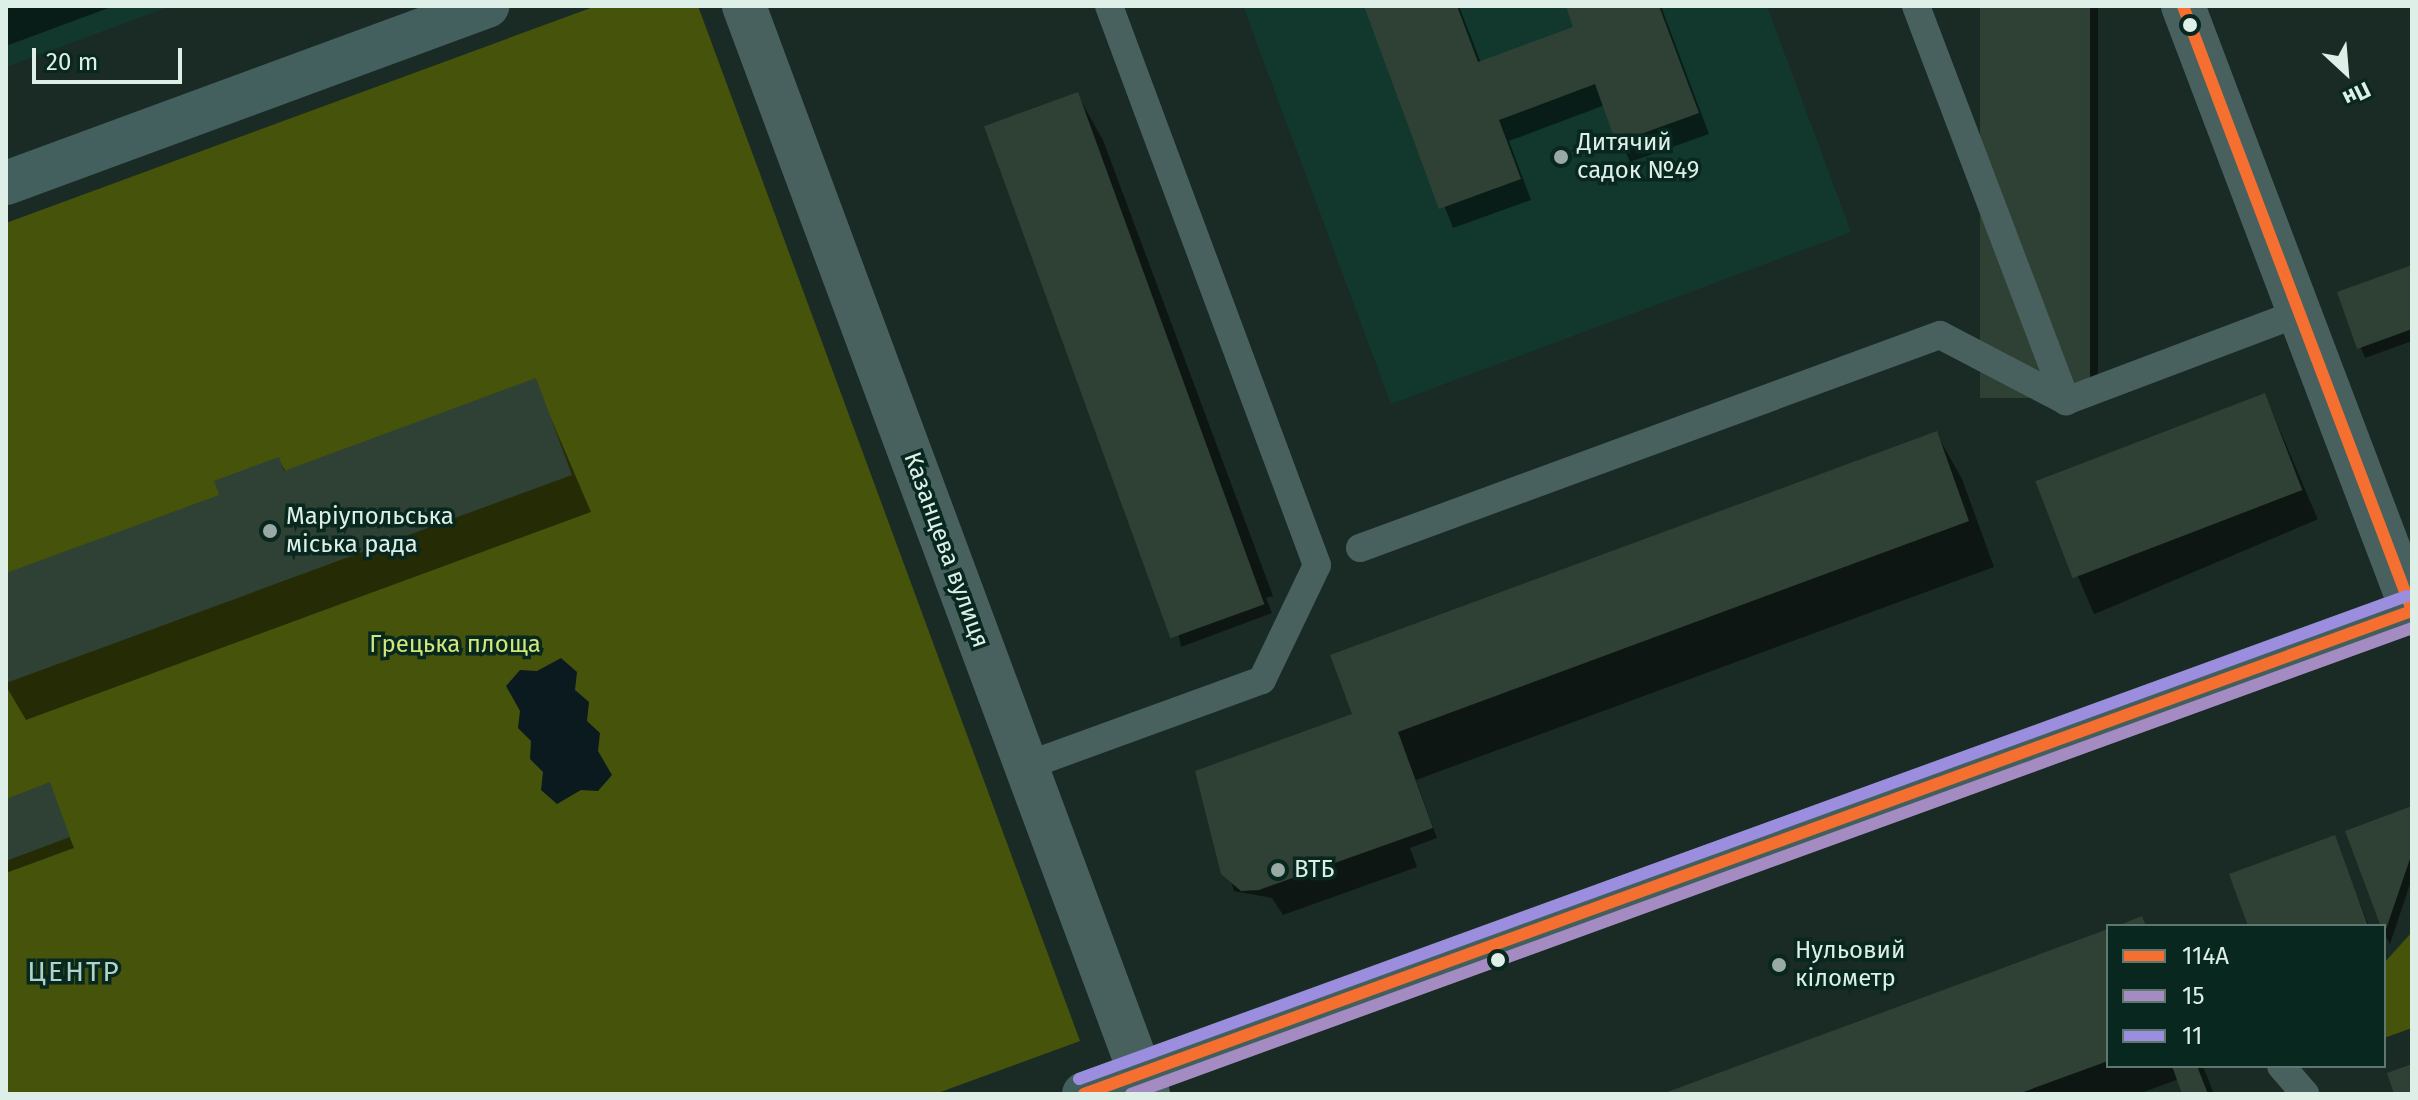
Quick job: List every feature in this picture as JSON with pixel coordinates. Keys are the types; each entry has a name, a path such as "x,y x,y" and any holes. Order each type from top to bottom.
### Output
{"highway":[{"path":"1084,1094 1144,1084 2412,610"}],"main road":[{"path":"6,183 487,6"}],"street":[{"name":"Казанцева вулиця","path":"744,6 1144,1084"},
{"path":"2183,6 2412,610"}],"lane":[{"path":"1026,766 1262,680 1317,565 1109,6"},
{"path":"1916,6 2066,401"},
{"path":"1360,548 1940,335 2066,401 2299,313"},
{"path":"2283,1068 2305,1094"}],"shaded area":[{"path":"6,6 171,6 6,67"},
{"name":"Дитячий садок №49","path":"1243,6 1767,6 1851,232 1391,404"},
{"path":"561,658 577,672 575,690 589,702 587,721 600,733 598,751 612,775 598,791 581,790 557,804 541,790 543,772 530,759 531,741 518,728 520,711 506,686 520,670 537,671"}],"green space":[{"name":"Грецька площа","path":"596,6 698,6 1080,1041 935,1094 6,1094 6,223"},
{"path":"2412,932 2412,1028 2386,1037 2386,961"}],"building":[{"path":"1364,6 1457,6 1478,62 1573,27 1566,6 1659,6 1699,113 1616,143 1595,84 1499,120 1521,179 1439,209"},
{"path":"1980,6 2090,6 2090,398 1980,398"},
{"path":"1078,92 1264,604 1170,638 984,126"},
{"path":"2412,265 2412,329 2357,349 2337,292"},
{"path":"536,378 572,475 6,683 6,573 219,495 214,481 246,469 279,457 284,471"},
{"path":"2265,393 2302,490 2073,578 2035,481"},
{"path":"1937,431 1969,521 1398,732 1433,828 1259,890 1241,891 1221,874 1195,771 1352,714 1330,655"},
{"path":"50,782 70,837 6,861 6,799"},
{"path":"2412,806 2412,853 2386,929 2386,924 2380,924 2345,831"},
{"path":"2335,835 2367,924 2247,924 2229,874"},
{"path":"2142,916 2145,924 2122,924"},
{"path":"2106,930 2106,1062 2018,1094 1662,1094"},
{"path":"2412,1064 2412,1094 2394,1094 2387,1073"},
{"path":"2173,1068 2198,1068 2208,1094 2182,1094"}],"transit line":[{"name":"114А","path":"2183,6 2412,610"},
{"name":"11","path":"1079,1079 2407,596"},
{"name":"114А","path":"1084,1094 2412,611"},
{"name":"15","path":"1131,1094 2412,628"}],"place":[{"name":"Дитячий садок №49","path":"1561,157"},
{"name":"Маріупольська міська рада","path":"270,531"},
{"name":"ВТБ","path":"1278,870"},
{"name":"Нульовий кілометр","path":"1779,965"}],"district":[{"name":"ЦЕНТР","path":"74,972"}]}
